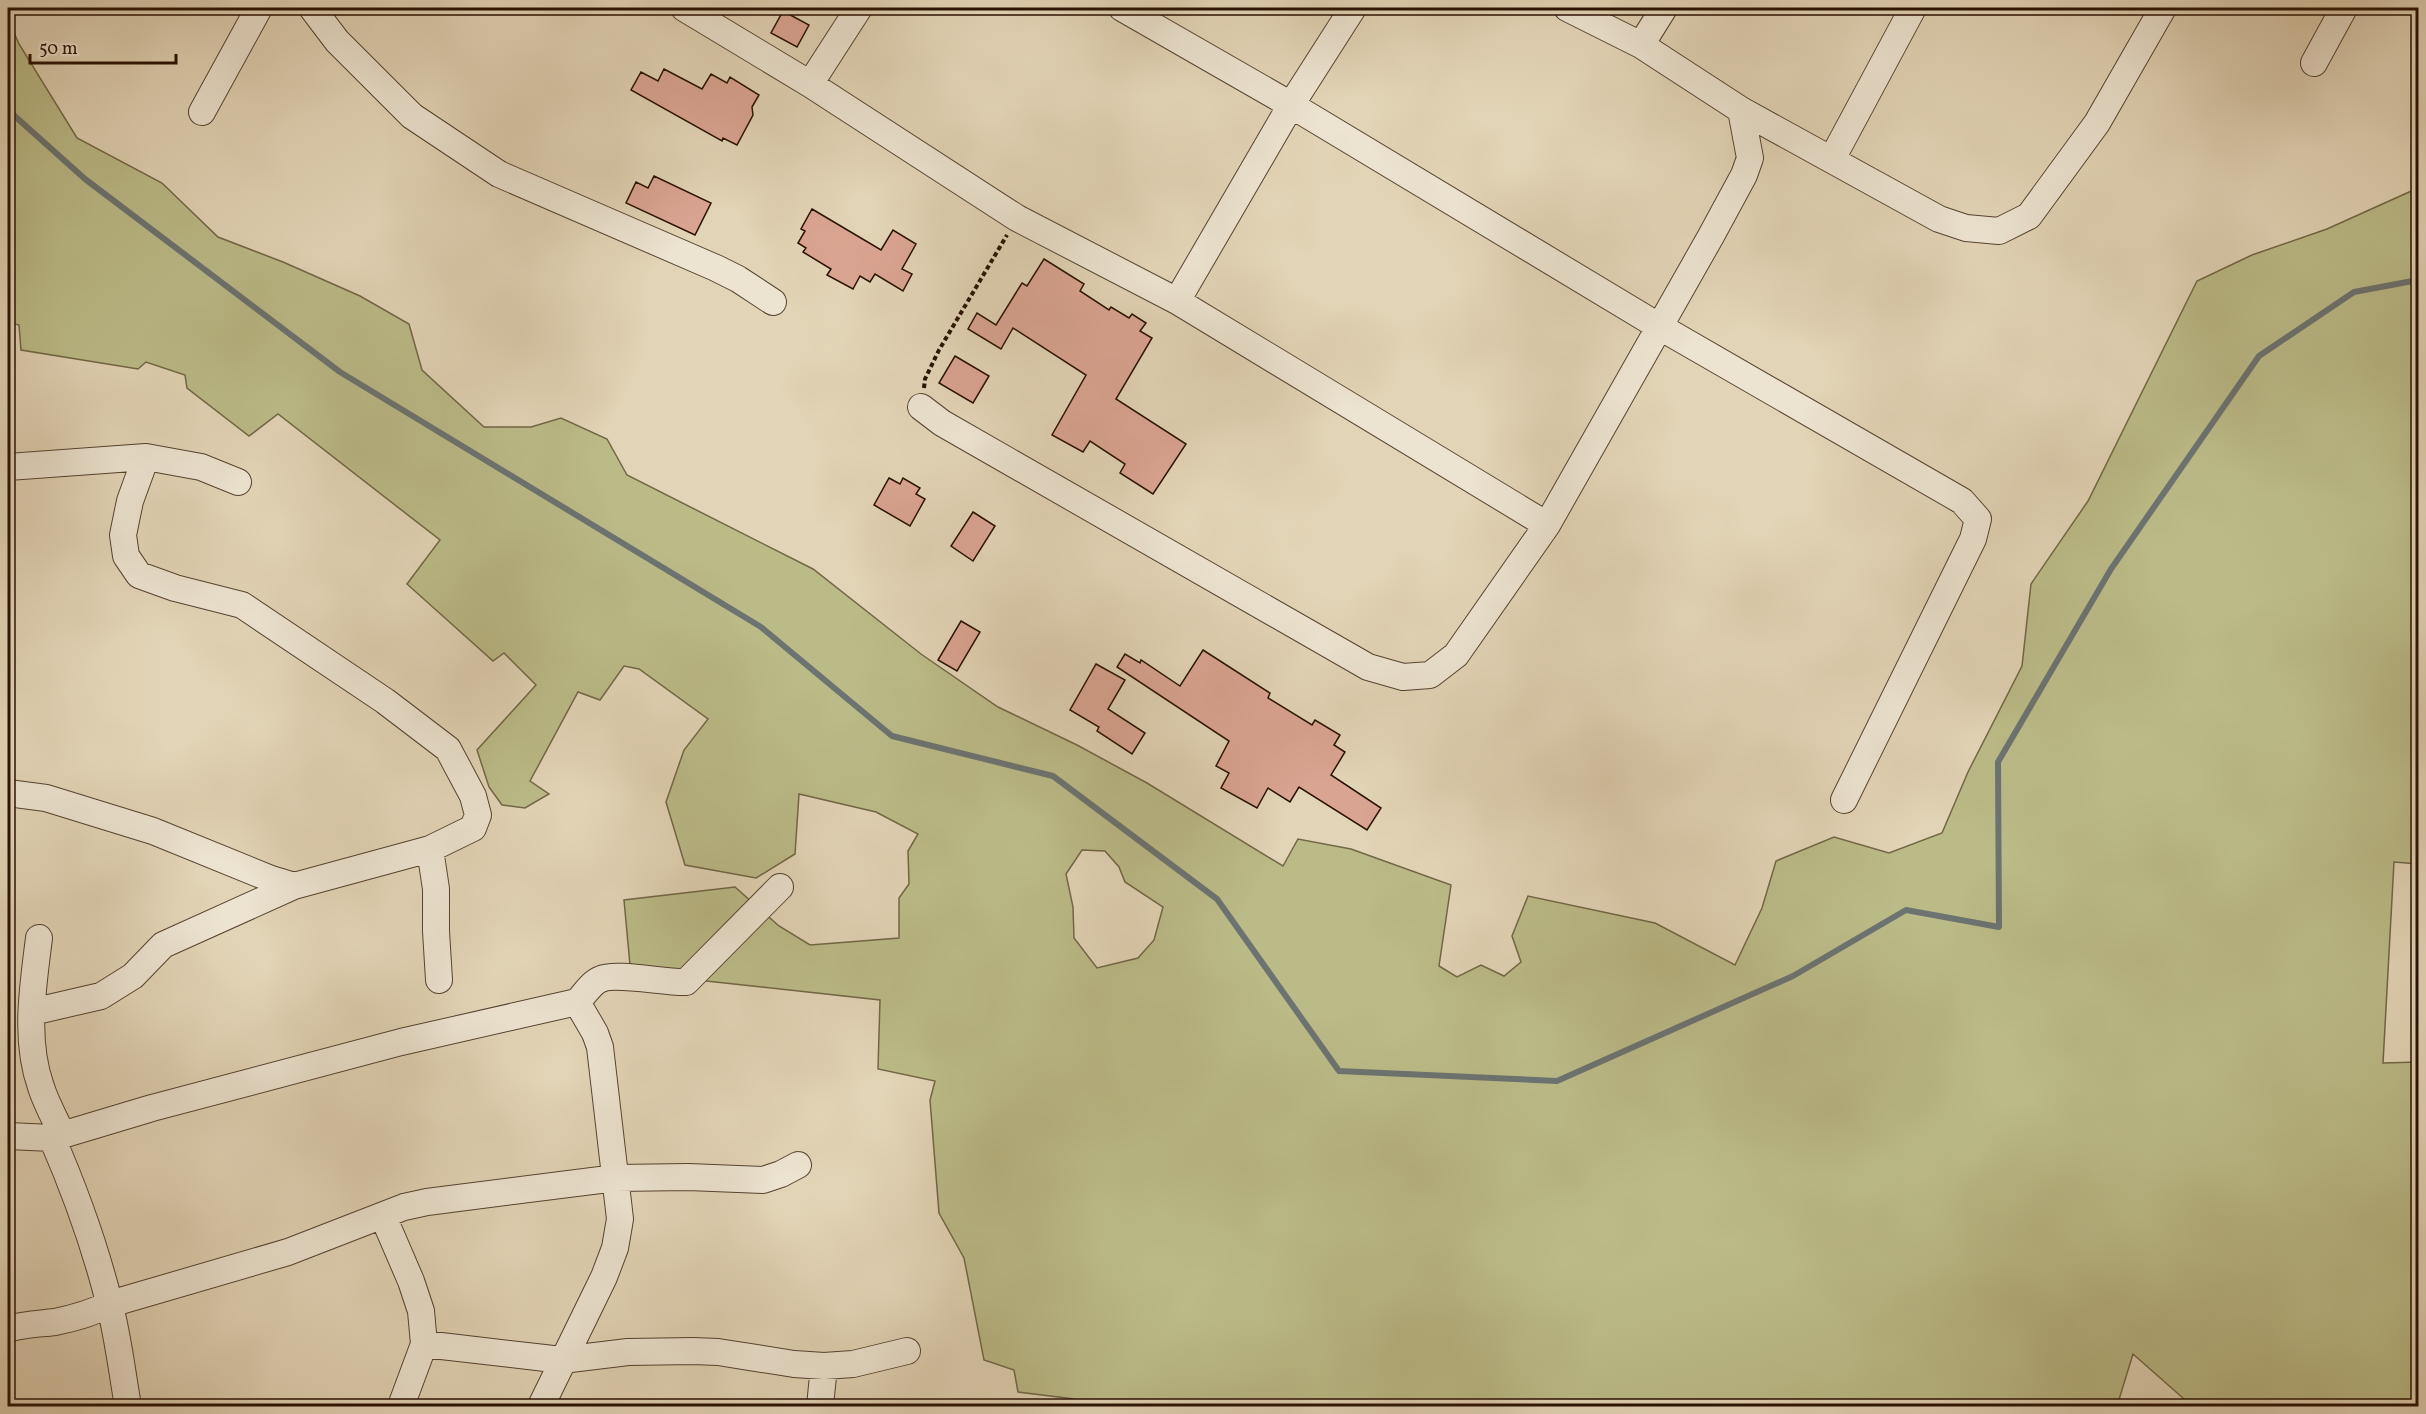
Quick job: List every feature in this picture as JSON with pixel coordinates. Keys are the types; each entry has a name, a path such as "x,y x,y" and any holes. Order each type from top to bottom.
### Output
{"street":[{"path":"202,112 259,8"},
{"path":"312,8 337,41 412,116 499,174 717,268 773,302"},
{"path":"684,8 810,84 1017,218 1177,301 1547,525"},
{"path":"810,84 859,8"},
{"path":"1122,8 1292,105 1660,327 1962,501 1978,519 1973,539 1844,800"},
{"path":"1177,301 1292,105 1353,8"},
{"path":"1567,8 1641,45 1741,110 1939,219 1966,228 1999,231 2029,216 2055,182 2097,123 2163,8"},
{"path":"1641,45 1664,8"},
{"path":"1832,159 1913,8"},
{"path":"2314,63 2344,8"},
{"path":"921,407 942,423 1368,667 1403,677 1430,675 1456,655 1547,525 1712,236 1744,175 1750,158 1741,110"},
{"path":"32,1012 101,996 133,976 163,945 294,886 430,849 473,828 478,816 473,796 448,749 385,701 242,605 175,588 139,575 126,556 123,535 130,501 146,457"},
{"path":"8,467 146,457 201,467 238,482"},
{"path":"8,793 46,798 153,831 271,879 294,886"},
{"path":"430,849 437,900 439,980"},
{"path":"8,1136 57,1136 401,1042 577,1002 600,979 612,977 686,982 780,887"},
{"path":"39,938 32,993 32,1046 40,1087 94,1248 110,1304 128,1407"},
{"path":"541,1407 604,1276 615,1248 620,1219 600,1047 595,1033 577,1002"},
{"path":"8,1329 88,1315 110,1304 288,1252 404,1207 426,1202 616,1178 688,1177 763,1180 782,1174 798,1165"},
{"path":"383,1216 417,1301 424,1344 401,1407"},
{"path":"424,1344 562,1360 628,1352 693,1351 718,1352 794,1364 824,1366 853,1364 907,1351"},
{"path":"820,1407 824,1366"}],"path":[{"path":"921,407 925,379 939,350 1017,218"}],"green space":[{"path":"8,19 19,44 77,138 162,183 218,237 283,262 360,296 409,324 422,370 484,427 531,427 561,418 607,439 627,475 813,569 921,654 998,707 1077,745 1147,783 1283,866 1298,839 1351,849 1451,885 1439,966 1457,977 1481,965 1504,976 1521,962 1512,936 1528,896 1655,923 1735,965 1762,908 1776,861 1834,837 1889,853 1942,833 1968,772 2022,666 2031,584 2088,501 2197,281 2252,255 2327,229 2418,188 2418,864 2394,862 2383,1063 2418,1062 2418,1406 2192,1406 2133,1354 2117,1406 1074,1406 1074,1399 1018,1392 1014,1370 984,1360 964,1258 939,1213 930,1100 935,1081 878,1069 880,1000 706,981 630,965 624,900 735,887 779,926 810,945 899,938 899,898 909,884 908,851 918,834 876,812 799,794 795,854 756,878 685,865 666,802 684,750 708,719 639,669 624,666 600,700 578,692 530,781 549,794 525,808 502,805 489,787 477,750 536,685 504,653 493,661 407,584 440,540 278,414 249,436 187,388 185,375 146,362 138,369 21,350 19,325 8,322","holes":["1082,850 1105,851 1119,867 1125,882 1163,907 1154,940 1138,958 1097,968 1074,938 1073,907 1066,874"]}],"building":[{"path":"783,11 809,25 797,47 771,33"},
{"path":"664,69 702,89 711,74 727,83 730,77 759,95 752,107 753,115 737,145 723,138 722,141 631,90 641,72 658,81"},
{"path":"654,176 711,203 695,235 626,203 636,182 648,188"},
{"path":"812,209 881,250 893,230 916,244 902,269 912,274 903,291 875,274 870,282 860,276 853,289 827,275 831,269 803,252 806,248 798,243 805,231 801,229"},
{"path":"1044,259 1084,284 1080,291 1109,310 1111,307 1129,318 1132,314 1146,323 1140,331 1152,338 1116,399 1186,444 1153,494 1120,473 1125,464 1090,441 1083,452 1052,435 1086,375 1013,328 1001,349 968,329 977,313 996,325 1022,283 1027,286"},
{"path":"955,356 989,376 973,403 939,383"},
{"path":"889,478 900,484 903,478 920,488 916,494 925,499 910,526 874,505"},
{"path":"973,512 995,526 973,561 951,546"},
{"path":"961,621 980,632 957,671 938,660"},
{"path":"1203,650 1270,693 1268,698 1312,725 1315,720 1340,735 1334,745 1345,752 1331,775 1381,808 1367,830 1299,787 1290,802 1268,788 1257,808 1221,788 1229,773 1216,766 1229,741 1117,667 1125,654 1140,663 1141,660 1180,686"},
{"path":"1096,664 1125,680 1108,709 1145,733 1132,754 1097,731 1099,727 1070,710"}],"waterway":[{"path":"8,110 85,179 340,372 761,627 892,736 1053,776 1217,899 1339,1071 1557,1081 1793,976 1906,910 1999,927 1998,762 2111,569 2259,356 2354,292 2418,280"}]}
